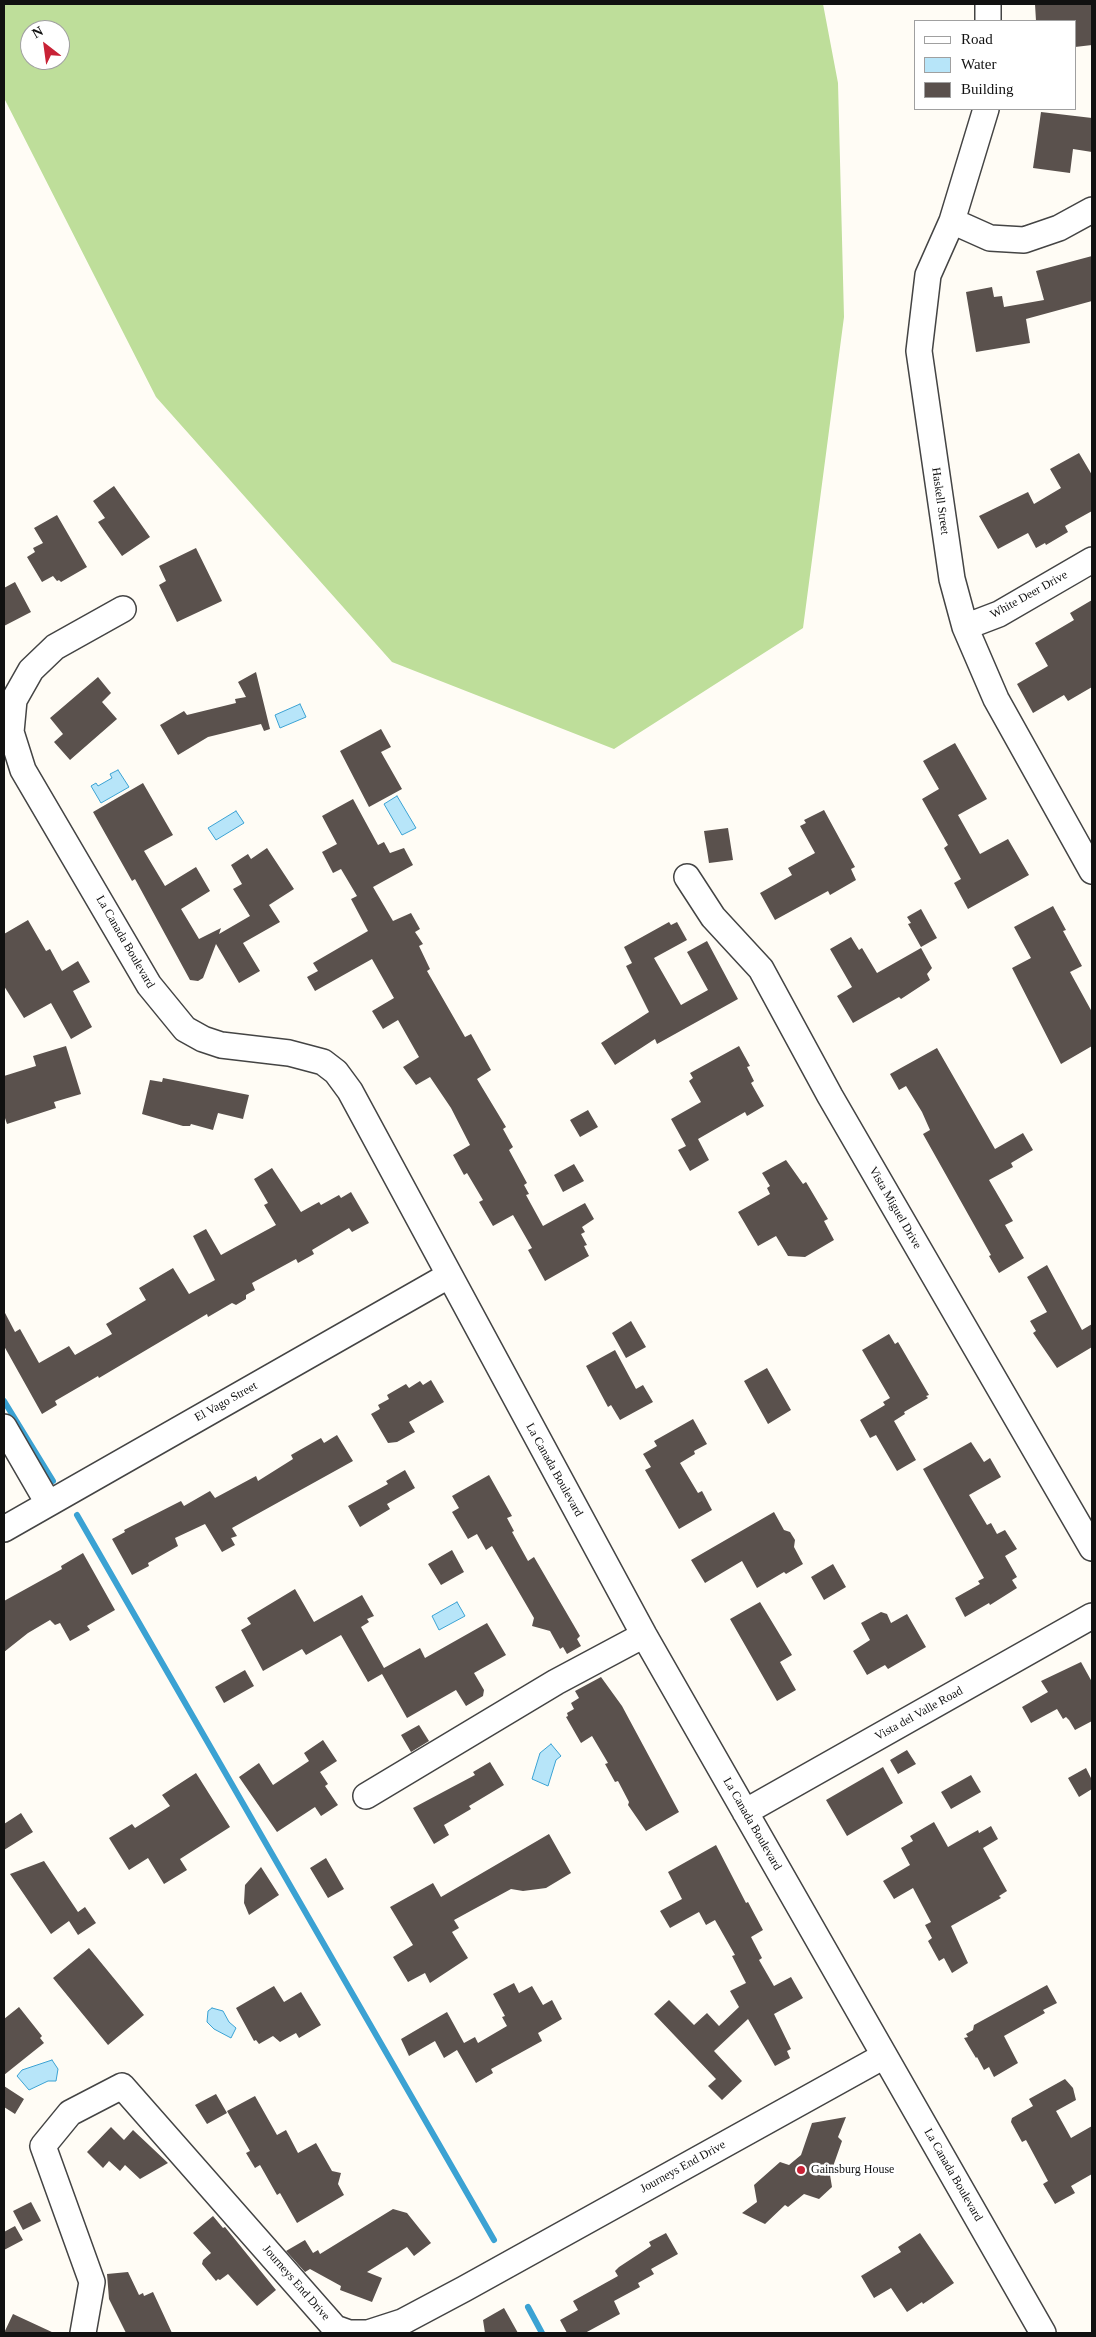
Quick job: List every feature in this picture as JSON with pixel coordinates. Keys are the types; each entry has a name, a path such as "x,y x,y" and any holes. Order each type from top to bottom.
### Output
{"street":[{"path":"988,4 988,20"},
{"name":"Haskell Street","path":"986,110 952,221 928,275 918,351 952,579 965,627 996,699 1092,871"},
{"path":"952,221 990,238 1024,240 1059,228 1092,210"},
{"name":"White Deer Drive","path":"965,627 999,614 1092,560"},
{"name":"La Canada Boulevard","path":"123,610 55,647 31,670 14,700 11,732 24,770 149,985 185,1029 203,1039 221,1044 289,1053 323,1062 336,1072 350,1091 448,1276 644,1635 1043,2333"},
{"name":"Vista Miguel Drive","path":"687,877 713,917 761,969 835,1104 1092,1548"},
{"name":"El Vago Street","path":"4,1529 448,1276"},
{"path":"4,1427 48,1503"},
{"name":"Vista del Valle Road","path":"745,1812 1092,1616"},
{"path":"366,1796 514,1706 644,1635"},
{"name":"Journeys End Drive","path":"83,2333 92,2282 43,2146 70,2113 122,2086 335,2328 349,2333 368,2333 402,2322 464,2289 884,2056"}],"green space":[{"path":"4,4 823,4 838,83 844,317 803,628 614,749 392,662 156,397 4,98"}],"water":[{"path":"300,704 306,717 280,728 275,715"},
{"path":"118,770 129,787 101,803 91,786 96,783 98,786 112,778 110,774"},
{"path":"397,796 416,828 402,835 384,804"},
{"path":"236,811 244,823 216,840 208,828"},
{"path":"457,1602 465,1616 439,1630 432,1616"},
{"path":"551,1744 561,1756 556,1760 548,1786 532,1779 540,1753"},
{"path":"212,2008 223,2011 229,2022 236,2028 231,2038 214,2029 207,2022 208,2011"},
{"path":"52,2060 58,2069 56,2081 48,2081 29,2090 17,2076 22,2070"}],"building":[{"path":"1035,4 1092,4 1092,45 1076,47 1076,20 1036,20"},
{"path":"1041,112 1092,118 1092,152 1073,149 1070,173 1033,168"},
{"path":"1092,256 1092,301 1026,319 1030,343 976,352 966,292 992,287 994,297 1002,296 1004,307 1044,300 1036,271"},
{"path":"1079,453 1092,475 1092,511 1065,526 1068,532 1046,545 1045,543 1036,548 1028,533 998,549 979,516 1028,492 1034,504 1061,488 1050,469"},
{"path":"114,486 150,537 122,556 98,522 105,518 93,501"},
{"path":"57,515 87,567 61,582 57,581 53,576 42,582 27,557 35,552 33,548 43,543 34,528"},
{"path":"196,548 222,601 177,622 159,585 166,581 159,566"},
{"path":"15,582 31,612 4,626 4,588"},
{"path":"1092,600 1092,687 1068,701 1064,695 1033,713 1017,684 1048,666 1035,643 1074,620 1070,613"},
{"path":"256,672 270,729 264,731 261,724 208,737 178,755 160,725 184,711 187,715 236,703 235,699 246,697 238,682"},
{"path":"98,677 111,693 102,702 117,719 70,760 54,742 63,734 50,718"},
{"path":"381,729 391,747 381,752 402,789 369,807 340,751"},
{"path":"955,743 987,799 958,815 980,854 1008,839 1029,875 968,909 954,883 961,879 944,848 948,845 922,799 939,789 923,761"},
{"path":"143,783 173,835 144,851 165,886 196,867 210,891 181,909 199,939 221,928 219,934 250,916 233,889 242,884 231,865 248,854 251,859 267,848 294,889 269,905 280,922 243,943 260,971 239,983 216,944 203,978 198,981 190,980 135,879 132,881 93,812"},
{"path":"353,799 378,845 384,842 390,853 404,848 413,865 373,887 393,921 411,913 420,929 415,932 423,944 419,946 430,969 427,971 465,1037 471,1034 491,1070 477,1079 506,1127 503,1129 513,1147 509,1150 527,1183 524,1185 529,1194 526,1195 543,1226 585,1203 594,1219 582,1227 585,1232 581,1234 587,1245 584,1246 589,1256 545,1281 528,1250 532,1248 513,1215 493,1226 479,1202 483,1200 467,1173 464,1175 453,1155 470,1145 451,1108 430,1077 416,1085 403,1067 419,1057 398,1020 383,1029 372,1011 394,998 372,959 315,991 307,977 318,971 313,963 368,931 351,899 357,896 341,869 333,873 322,852 337,844 322,816"},
{"path":"824,810 855,867 851,869 856,880 830,895 828,891 775,920 760,893 792,875 788,868 815,853 800,826 806,823 804,820"},
{"path":"728,828 733,860 709,863 704,831"},
{"path":"1053,906 1066,930 1063,931 1082,966 1070,972 1092,1012 1092,1046 1061,1064 1012,968 1031,958 1014,927"},
{"path":"921,909 937,938 921,947 908,924 911,923 907,917"},
{"path":"28,920 46,951 50,949 62,971 78,961 90,982 73,991 92,1027 71,1039 51,1003 24,1018 4,986 4,934"},
{"path":"669,922 671,925 677,922 687,940 654,958 681,1005 708,990 687,952 707,941 738,999 657,1044 655,1039 615,1065 601,1043 649,1012 626,966 632,963 624,947"},
{"path":"851,937 859,950 862,948 877,973 921,948 932,968 927,974 930,980 901,999 899,997 853,1023 837,996 852,987 830,949"},
{"path":"66,1046 81,1094 54,1102 56,1108 7,1124 4,1115 4,1076 36,1066 33,1056"},
{"path":"739,1046 750,1066 747,1067 754,1081 751,1083 764,1106 747,1116 745,1112 698,1139 709,1160 690,1171 678,1150 686,1146 671,1119 701,1102 689,1081 693,1078 690,1073"},
{"path":"937,1048 995,1149 1023,1133 1033,1150 1011,1163 1013,1167 989,1180 1013,1221 1005,1225 1024,1258 999,1273 989,1256 991,1255 923,1134 930,1130 922,1112 906,1086 899,1090 890,1074"},
{"path":"163,1078 249,1095 243,1119 218,1113 213,1130 191,1124 190,1126 183,1126 142,1114 150,1080 162,1082"},
{"path":"588,1110 598,1127 580,1137 570,1120"},
{"path":"786,1160 803,1184 806,1182 828,1219 824,1221 834,1240 805,1257 788,1256 776,1236 758,1246 738,1212 770,1194 767,1188 770,1186 762,1173"},
{"path":"574,1164 584,1181 563,1192 554,1175"},
{"path":"272,1168 301,1212 319,1202 321,1205 339,1195 341,1198 351,1192 369,1223 352,1232 349,1228 312,1250 314,1254 298,1263 296,1259 252,1283 255,1290 246,1295 246,1299 236,1305 232,1303 208,1317 207,1314 99,1378 98,1376 55,1401 57,1405 42,1414 4,1346 4,1311 15,1332 20,1329 39,1363 69,1346 75,1355 112,1334 106,1324 146,1300 139,1288 173,1268 189,1294 215,1280 193,1236 206,1229 221,1255 276,1225 264,1205 268,1203 254,1179"},
{"path":"1047,1265 1082,1330 1092,1324 1092,1347 1057,1368 1033,1333 1036,1331 1030,1321 1047,1312 1027,1277"},
{"path":"631,1321 646,1347 626,1358 612,1333"},
{"path":"889,1334 895,1344 898,1342 929,1395 926,1396 928,1398 904,1412 905,1414 894,1421 916,1460 897,1471 876,1435 870,1438 860,1420 885,1405 883,1402 890,1398 862,1350"},
{"path":"615,1350 636,1389 643,1385 653,1402 620,1420 611,1405 608,1407 586,1366"},
{"path":"767,1368 791,1410 768,1424 744,1381"},
{"path":"431,1380 444,1402 409,1422 415,1432 397,1442 388,1443 371,1414 380,1409 378,1405 389,1399 387,1395 406,1384 409,1388 420,1381 423,1385"},
{"path":"693,1419 707,1444 694,1451 695,1454 680,1463 698,1493 702,1491 712,1510 679,1529 645,1470 651,1467 643,1454 657,1446 654,1441"},
{"path":"337,1435 353,1461 232,1528 237,1536 231,1538 235,1545 222,1552 205,1524 175,1538 178,1546 148,1563 149,1566 132,1575 112,1539 125,1532 124,1530 181,1501 184,1506 210,1491 215,1498 256,1476 258,1481 293,1459 291,1455 321,1438 324,1443"},
{"path":"971,1442 984,1462 990,1458 1001,1477 969,1495 987,1525 991,1523 997,1534 1005,1530 1017,1549 1005,1556 1017,1577 1012,1580 1017,1588 990,1605 989,1603 965,1617 955,1598 980,1584 978,1581 984,1578 923,1469"},
{"path":"405,1470 415,1488 387,1504 390,1509 360,1527 348,1506 388,1484 386,1481"},
{"path":"489,1475 512,1516 507,1518 514,1531 512,1532 528,1561 534,1557 580,1636 577,1639 581,1646 567,1654 563,1647 560,1649 550,1631 532,1626 534,1618 492,1546 486,1550 477,1534 468,1539 452,1512 459,1508 452,1496"},
{"path":"774,1512 784,1530 790,1532 795,1540 794,1547 803,1564 786,1574 784,1572 757,1588 742,1561 705,1583 691,1560"},
{"path":"452,1550 464,1572 441,1585 428,1564"},
{"path":"83,1553 115,1610 87,1626 90,1630 70,1641 60,1623 55,1625 50,1620 28,1633 4,1652 4,1601 62,1569 61,1566"},
{"path":"833,1564 846,1587 824,1600 811,1577"},
{"path":"295,1589 314,1622 362,1595 374,1616 367,1619 369,1622 361,1627 384,1668 420,1648 425,1658 487,1623 506,1655 474,1673 484,1690 483,1696 466,1706 456,1690 407,1718 382,1674 368,1682 341,1635 306,1655 302,1649 263,1671 241,1630 251,1624 247,1618"},
{"path":"760,1602 792,1655 780,1662 796,1690 777,1701 730,1619"},
{"path":"881,1612 887,1614 891,1623 907,1614 926,1647 888,1669 885,1665 867,1675 853,1651 870,1640 861,1623"},
{"path":"1081,1662 1092,1682 1092,1721 1075,1730 1066,1717 1063,1719 1057,1709 1031,1723 1022,1707 1048,1692 1041,1681"},
{"path":"245,1670 254,1686 224,1703 215,1687"},
{"path":"601,1677 622,1706 679,1812 646,1831 628,1805 629,1802 618,1781 615,1782 605,1764 608,1763 592,1736 581,1743 566,1717 568,1716 567,1713 574,1709 571,1703 579,1698 575,1691"},
{"path":"419,1725 429,1741 411,1752 401,1735"},
{"path":"323,1740 337,1761 320,1772 328,1784 325,1786 338,1805 321,1816 315,1807 277,1832 239,1777 259,1763 273,1785 309,1761 304,1753"},
{"path":"907,1750 916,1764 898,1774 890,1760"},
{"path":"490,1762 504,1785 469,1806 471,1809 444,1825 449,1835 434,1844 413,1808 475,1775 473,1772"},
{"path":"883,1767 903,1803 847,1836 826,1800"},
{"path":"1086,1768 1092,1780 1092,1789 1079,1797 1068,1778"},
{"path":"196,1773 230,1827 180,1859 187,1870 164,1884 148,1858 129,1870 109,1838 132,1824 135,1828 170,1806 162,1795"},
{"path":"971,1775 981,1792 951,1809 941,1792"},
{"path":"21,1813 33,1832 4,1850 4,1824"},
{"path":"934,1822 948,1847 978,1830 979,1833 991,1826 998,1839 983,1848 1007,1891 999,1896 1001,1898 951,1926 968,1963 952,1973 944,1958 939,1961 928,1941 932,1938 925,1925 931,1922 913,1888 894,1899 883,1881 910,1865 901,1848 913,1841 910,1836"},
{"path":"549,1834 571,1873 546,1888 523,1891 511,1889 454,1920 459,1928 452,1932 468,1958 430,1983 425,1973 408,1982 393,1957 413,1945 390,1907 433,1883 441,1897"},
{"path":"716,1845 746,1903 748,1902 763,1930 751,1937 762,1958 759,1960 774,1986 791,1977 803,1998 774,2014 791,2049 787,2051 790,2058 775,2066 748,2019 714,2051 742,2081 722,2100 708,2086 716,2079 654,2014 669,2000 694,2025 707,2013 719,2026 739,2007 730,1991 746,1983 732,1956 735,1955 715,1920 706,1925 699,1912 670,1928 660,1911 682,1899 668,1872"},
{"path":"326,1858 344,1889 328,1898 310,1868"},
{"path":"44,1861 78,1912 85,1907 96,1923 78,1935 69,1921 51,1934 10,1874"},
{"path":"261,1867 279,1895 249,1915 244,1903 245,1885"},
{"path":"89,1948 144,2015 108,2045 53,1978"},
{"path":"514,1983 519,1993 532,1986 543,2005 552,2000 562,2019 538,2033 542,2041 491,2069 493,2073 476,2083 457,2050 444,2058 435,2041 409,2056 401,2039 447,2012 464,2043 475,2037 478,2043 507,2026 502,2017 505,2016 493,1994"},
{"path":"1047,1985 1057,2003 1043,2010 1045,2013 1004,2036 1018,2063 994,2077 989,2067 984,2070 976,2058 964,2038 968,2037 966,2034 973,2030 974,2025"},
{"path":"274,1986 284,2002 301,1992 321,2025 299,2038 296,2033 280,2042 273,2036 259,2044 256,2040 254,2041 236,2008"},
{"path":"19,2007 42,2036 40,2038 44,2043 4,2075 4,2019"},
{"path":"1065,2079 1073,2088 1076,2100 1056,2111 1071,2138 1092,2126 1092,2174 1071,2186 1075,2193 1055,2204 1043,2184 1048,2181 1026,2140 1022,2142 1011,2122 1012,2118 1033,2106 1029,2099"},
{"path":"4,2086 24,2099 15,2114 4,2107"},
{"path":"216,2094 227,2113 207,2124 195,2105"},
{"path":"255,2096 277,2135 286,2130 298,2153 316,2143 332,2171 341,2173 338,2184 344,2195 297,2223 280,2193 277,2195 260,2165 255,2168 246,2153 250,2151 227,2111"},
{"name":"Gainsburg House","path":"846,2117 838,2137 842,2141 830,2175 832,2187 819,2199 804,2194 788,2207 785,2205 765,2224 742,2213 757,2202 754,2185 780,2162 789,2165 801,2155 812,2123"},
{"path":"111,2127 124,2140 133,2130 168,2163 140,2179 125,2165 120,2171 109,2161 103,2168 87,2152"},
{"path":"31,2202 41,2221 23,2230 13,2211"},
{"path":"393,2209 407,2213 431,2243 414,2256 407,2247 367,2272 382,2278 372,2302 340,2290 341,2286 310,2269 305,2272 286,2251 305,2240 313,2253 318,2250 320,2254"},
{"path":"213,2216 223,2228 225,2227 276,2290 257,2306 228,2274 216,2281 202,2264 203,2260 211,2253 193,2233"},
{"path":"15,2226 23,2240 4,2250 4,2232"},
{"path":"666,2233 678,2254 651,2269 654,2274 638,2283 640,2287 614,2301 620,2314 585,2333 567,2333 560,2320 578,2310 573,2301 618,2276 615,2271 619,2267 651,2246 649,2242"},
{"path":"920,2233 954,2283 923,2304 922,2302 907,2312 891,2288 874,2298 861,2276 901,2252 898,2247"},
{"path":"128,2272 139,2295 143,2293 144,2296 153,2292 172,2333 126,2333 109,2299 107,2274"},
{"path":"504,2308 518,2333 485,2333 483,2320"},
{"path":"13,2314 54,2333 4,2333"}],"waterway":[{"path":"4,1401 53,1481"},
{"path":"77,1515 494,2240"},
{"path":"528,2307 542,2333"}],"place":[{"name":"Gainsburg House","path":"801,2170"}]}
